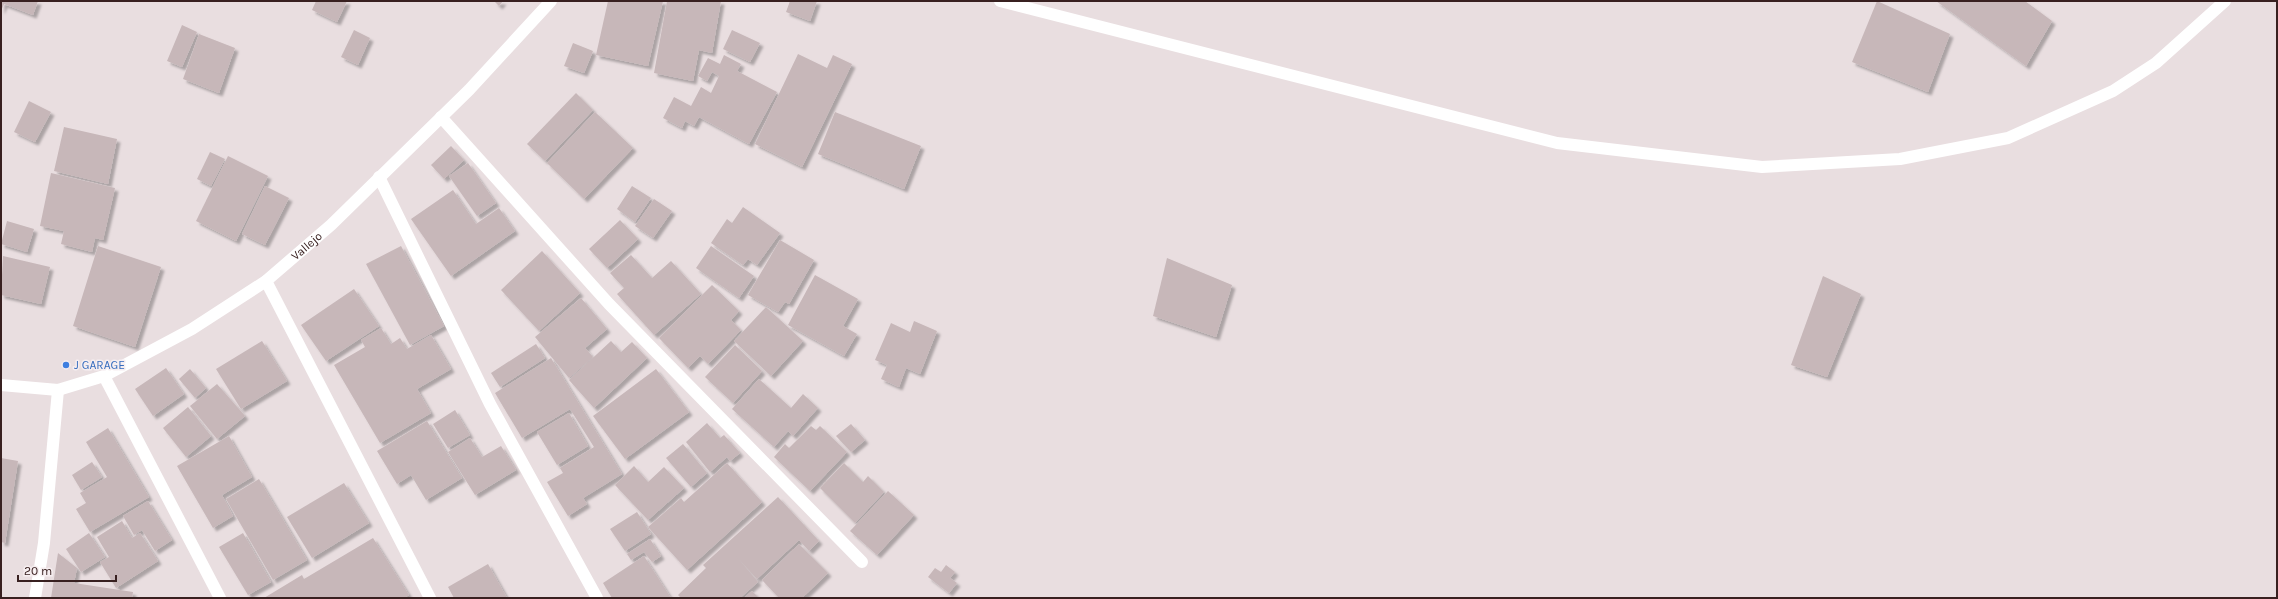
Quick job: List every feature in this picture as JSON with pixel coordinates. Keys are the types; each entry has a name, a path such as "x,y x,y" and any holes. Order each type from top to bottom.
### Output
{"street":[{"name":"Vallejo","path":"1,385 58,390 104,376 192,329 266,281 331,224 469,90 551,1"},
{"path":"1000,1 1557,143 1762,167 1900,159 2008,138 2112,91 2156,63 2225,1"},
{"path":"441,117 609,304 862,562"},
{"path":"379,177 490,404 597,598"},
{"path":"266,281 430,598"},
{"path":"104,376 220,598"},
{"path":"35,598 44,542 58,390"}],"building":[{"path":"1,1 38,1 33,15 4,4 1,11"},
{"path":"316,1 347,1 337,22 312,10"},
{"path":"494,1 503,1 499,6"},
{"path":"608,1 663,1 648,66 596,55"},
{"path":"667,1 721,1 712,53 699,50 693,81 654,73"},
{"path":"790,1 817,1 810,21 786,12"},
{"path":"1877,1 1950,34 1928,92 1852,62"},
{"path":"1936,1 2025,1 2052,21 2026,66"},
{"path":"182,25 197,32 182,67 167,61"},
{"path":"354,30 370,38 358,65 341,57"},
{"path":"732,30 760,43 750,62 723,49"},
{"path":"199,34 235,48 219,93 183,79"},
{"path":"573,43 593,51 584,73 564,66"},
{"path":"798,54 827,68 833,55 852,64 802,167 755,144"},
{"path":"724,55 741,64 737,71 777,92 749,144 699,117 694,126 685,121 682,128 663,118 674,97 691,106 701,87 711,93 719,76 712,72 707,81 698,76 708,58 720,64"},
{"path":"576,93 593,110 545,161 527,144"},
{"path":"29,101 51,112 35,142 14,132"},
{"path":"595,112 633,148 584,199 547,163"},
{"path":"835,112 921,146 904,189 818,154"},
{"path":"64,127 117,139 108,184 54,171"},
{"path":"451,146 464,160 444,179 431,165"},
{"path":"210,152 225,159 211,186 197,179"},
{"path":"228,156 268,176 236,241 196,221"},
{"path":"468,163 496,203 477,216 449,176"},
{"path":"51,173 115,188 103,240 95,238 92,252 61,244 64,231 40,226"},
{"path":"265,186 289,198 265,245 242,234"},
{"path":"632,186 651,198 635,222 617,209"},
{"path":"453,190 476,224 499,208 515,231 451,276 411,219"},
{"path":"654,199 672,211 653,238 635,226"},
{"path":"743,207 780,233 757,265 748,259 743,265 711,243 727,219 732,223"},
{"path":"620,220 638,239 607,268 589,249"},
{"path":"7,221 34,229 27,252 1,244"},
{"path":"780,240 814,260 789,304 785,302 778,312 748,295"},
{"path":"98,246 161,267 135,347 73,326"},
{"path":"401,246 444,326 410,345 366,264"},
{"path":"711,246 754,276 739,298 696,268"},
{"path":"542,251 580,293 539,331 501,290"},
{"path":"631,255 652,278 671,261 701,294 654,335 617,294 624,288 610,273"},
{"path":"3,256 50,267 41,304 1,295"},
{"path":"1167,258 1232,285 1216,337 1153,316"},
{"path":"815,275 858,299 843,326 857,334 844,356 788,325"},
{"path":"1823,276 1861,294 1827,377 1791,365"},
{"path":"712,285 739,311 731,320 741,330 708,364 700,356 688,368 659,338"},
{"path":"354,289 379,326 326,361 301,325"},
{"path":"581,298 607,329 585,348 593,357 569,378 535,337"},
{"path":"766,307 803,341 771,376 734,341"},
{"path":"914,321 937,331 920,374 906,368 899,387 881,379 887,365 875,360 891,323 910,332"},
{"path":"381,328 391,344 400,338 407,349 431,335 451,369 417,389 431,413 380,443 334,365 365,347 361,340"},
{"path":"262,341 287,381 241,409 216,369"},
{"path":"611,341 621,352 632,342 647,358 594,408 569,380"},
{"path":"536,344 545,358 500,387 491,373"},
{"path":"735,345 762,371 733,403 705,377"},
{"path":"551,358 622,474 583,498 587,504 568,516 547,482 563,473 560,468 594,447 570,409 522,438 495,393"},
{"path":"166,368 184,394 153,416 135,389"},
{"path":"190,369 206,388 195,398 179,379"},
{"path":"656,369 689,412 625,459 593,416"},
{"path":"759,379 791,408 803,394 818,408 793,436 788,431 774,447 732,409"},
{"path":"217,384 245,416 217,439 190,406"},
{"path":"188,407 211,436 186,457 163,428"},
{"path":"455,410 470,435 448,448 433,424"},
{"path":"569,413 588,446 557,465 537,432"},
{"path":"427,421 462,478 426,500 411,475 397,484 377,451"},
{"path":"707,423 720,438 724,435 740,453 730,461 727,457 710,472 686,442"},
{"path":"851,424 865,440 851,452 836,436"},
{"path":"811,426 816,430 820,426 847,452 810,491 774,457 785,444 789,448"},
{"path":"108,428 149,497 90,532 76,509 86,503 80,493 107,477 86,442"},
{"path":"229,436 252,477 222,495 233,516 213,528 177,466"},
{"path":"470,438 482,457 501,446 516,470 475,495 448,452"},
{"path":"683,444 707,473 691,487 666,458"},
{"path":"1,458 18,461 5,543 1,542"},
{"path":"92,462 102,477 81,490 72,475"},
{"path":"727,463 762,502 687,570 648,527 681,498 684,502"},
{"path":"844,463 863,482 868,476 884,492 855,523 820,488"},
{"path":"634,466 648,482 664,467 684,488 648,520 615,485"},
{"path":"259,479 307,560 273,580 226,499"},
{"path":"344,483 369,523 312,558 287,517"},
{"path":"888,491 914,515 877,555 850,531"},
{"path":"778,497 819,541 809,551 799,540 757,579 736,556 758,582 740,598 681,598 678,595 706,568 703,565"},
{"path":"148,501 172,540 155,551 142,530 134,535 123,516"},
{"path":"637,512 651,534 625,551 610,529"},
{"path":"122,521 132,538 140,533 158,561 116,588 100,562 109,557 97,537"},
{"path":"89,533 105,557 81,572 66,549"},
{"path":"243,533 271,582 248,595 219,547"},
{"path":"373,538 409,595 404,598 264,598 302,575 304,579"},
{"path":"650,539 661,556 652,562 644,552 631,560 627,554"},
{"path":"799,544 828,573 802,598 779,598 762,580"},
{"path":"58,553 77,568 74,583 133,592 132,598 51,598"},
{"path":"644,556 671,598 612,598 603,583"},
{"path":"488,564 507,598 454,598 448,587"},
{"path":"946,565 955,572 950,578 957,583 949,593 928,577 935,568 941,572"},
{"path":"752,591 759,598 744,598"}],"place":[{"name":"J GARAGE","path":"66,365"}]}
